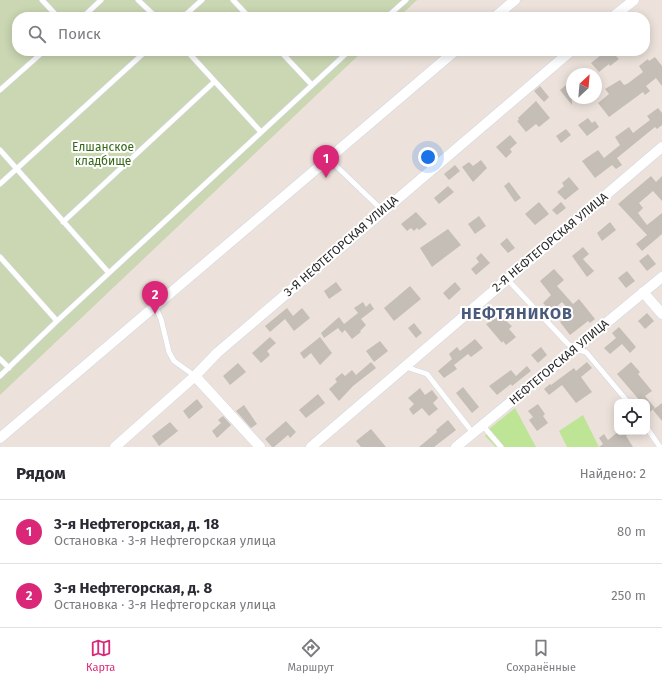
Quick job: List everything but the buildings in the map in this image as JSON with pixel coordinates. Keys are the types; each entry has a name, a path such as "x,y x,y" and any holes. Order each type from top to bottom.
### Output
{"street":[{"path":"501,12 515,0"},
{"path":"619,12 634,0"},
{"path":"0,438 449,56"},
{"name":"3-Я НЕФТЕГОРСКАЯ УЛИЦА","path":"115,447 195,376 217,353 382,210 565,56"},
{"name":"2-Я НЕФТЕГОРСКАЯ УЛИЦА","path":"311,447 662,147"},
{"name":"НЕФТЕГОРСКАЯ УЛИЦА","path":"456,447 662,277"},
{"path":"643,292 662,314"},
{"path":"195,376 260,447"}],"lane":[{"path":"42,0 53,12"},
{"path":"88,12 101,0"},
{"path":"138,0 151,12"},
{"path":"189,12 202,0"},
{"path":"233,0 244,12"},
{"path":"393,12 406,0"},
{"path":"0,90 38,56"},
{"path":"0,184 140,56"},
{"path":"191,56 261,132"},
{"path":"285,56 312,85"},
{"path":"0,376 344,56"},
{"path":"63,222 214,82"},
{"path":"0,150 109,273"},
{"path":"329,159 382,210"},
{"path":"0,257 58,321"},
{"path":"507,279 568,344 575,349 586,352 625,399"},
{"path":"155,306 161,319 174,361 195,376"},
{"path":"0,359 8,368"},
{"path":"404,366 427,374 473,433"},
{"path":"483,426 501,447"},
{"path":"650,432 660,447"}],"green space":[{"name":"Елшанское кладбище","path":"0,0 417,0 404,12 12,12 12,56 358,56 0,395"},
{"path":"515,408 536,447 496,447 485,436 489,429"},
{"path":"583,415 599,447 567,447 559,431"}],"place":[{"name":"3-я Нефтегорская, д. 18","path":"326,178"},
{"name":"3-я Нефтегорская, д. 8","path":"155,314"}],"district":[{"name":"НЕФТЯНИКОВ","path":"517,313"}]}
